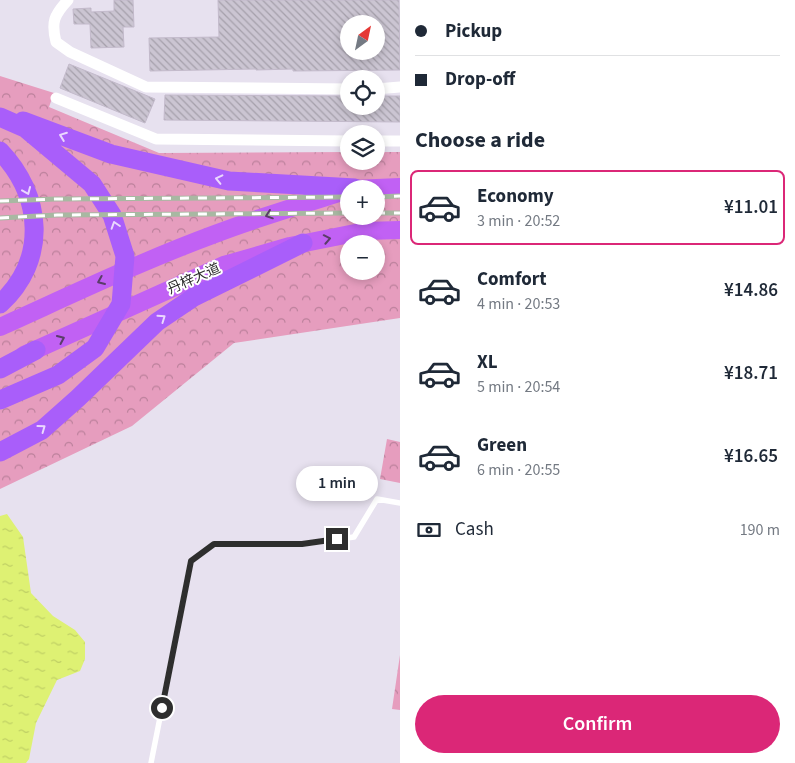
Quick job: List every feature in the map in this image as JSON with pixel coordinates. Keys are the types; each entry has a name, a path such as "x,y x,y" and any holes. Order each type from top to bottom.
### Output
{"highway":[{"path":"0,112 111,154 229,181 340,187"},
{"path":"0,117 25,128 92,184 112,215 125,256 121,304 95,348 58,375 0,400"},
{"path":"0,151 20,177 29,196 34,234 31,254 24,271 16,286 0,304"},
{"path":"0,452 42,430 78,398 156,322 194,297 303,243"},
{"path":"0,367 36,350"}],"main road":[{"path":"385,187 400,187"},
{"path":"0,327 89,286 214,234 340,193"},
{"name":"丹梓大道","path":"36,350 224,265 303,243 365,231 400,230"}],"street":[{"path":"68,0 56,12 52,28 56,42 70,52 146,87 340,89"},
{"path":"385,88 400,87"},
{"path":"56,98 156,139 340,141"},
{"path":"385,141 400,141"}],"lane":[{"path":"151,763 191,561 214,544 302,544 354,537 377,499 400,503"}],"green space":[{"path":"0,76 54,93 49,107 159,153 340,152 340,170 385,170 385,152 400,152 400,318 234,343 132,426 0,489"},
{"path":"387,439 400,442 400,483 380,479"},
{"path":"400,655 400,710 392,709"}],"water":[{"path":"7,514 23,537 31,593 53,616 75,630 85,642 85,659 80,671 57,680 36,723 29,759 26,763 0,763 0,516"}],"building":[{"path":"114,0 133,0 134,27 123,27 124,47 91,48 90,24 74,24 73,9 91,8 91,12 114,11"},
{"path":"218,0 399,0 400,70 293,71 293,69 256,69 150,71 149,38 219,37"},
{"path":"69,64 155,99 145,123 60,88"},
{"path":"165,95 340,96 340,115 385,115 385,96 400,96 400,122 164,120"}],"railway":[{"path":"385,197 400,196"},
{"path":"0,201 340,197"},
{"path":"0,218 57,215 340,213"},
{"path":"385,213 400,213"}],"route":[{"path":"162,708 191,561 214,544 302,544 337,539"}]}
